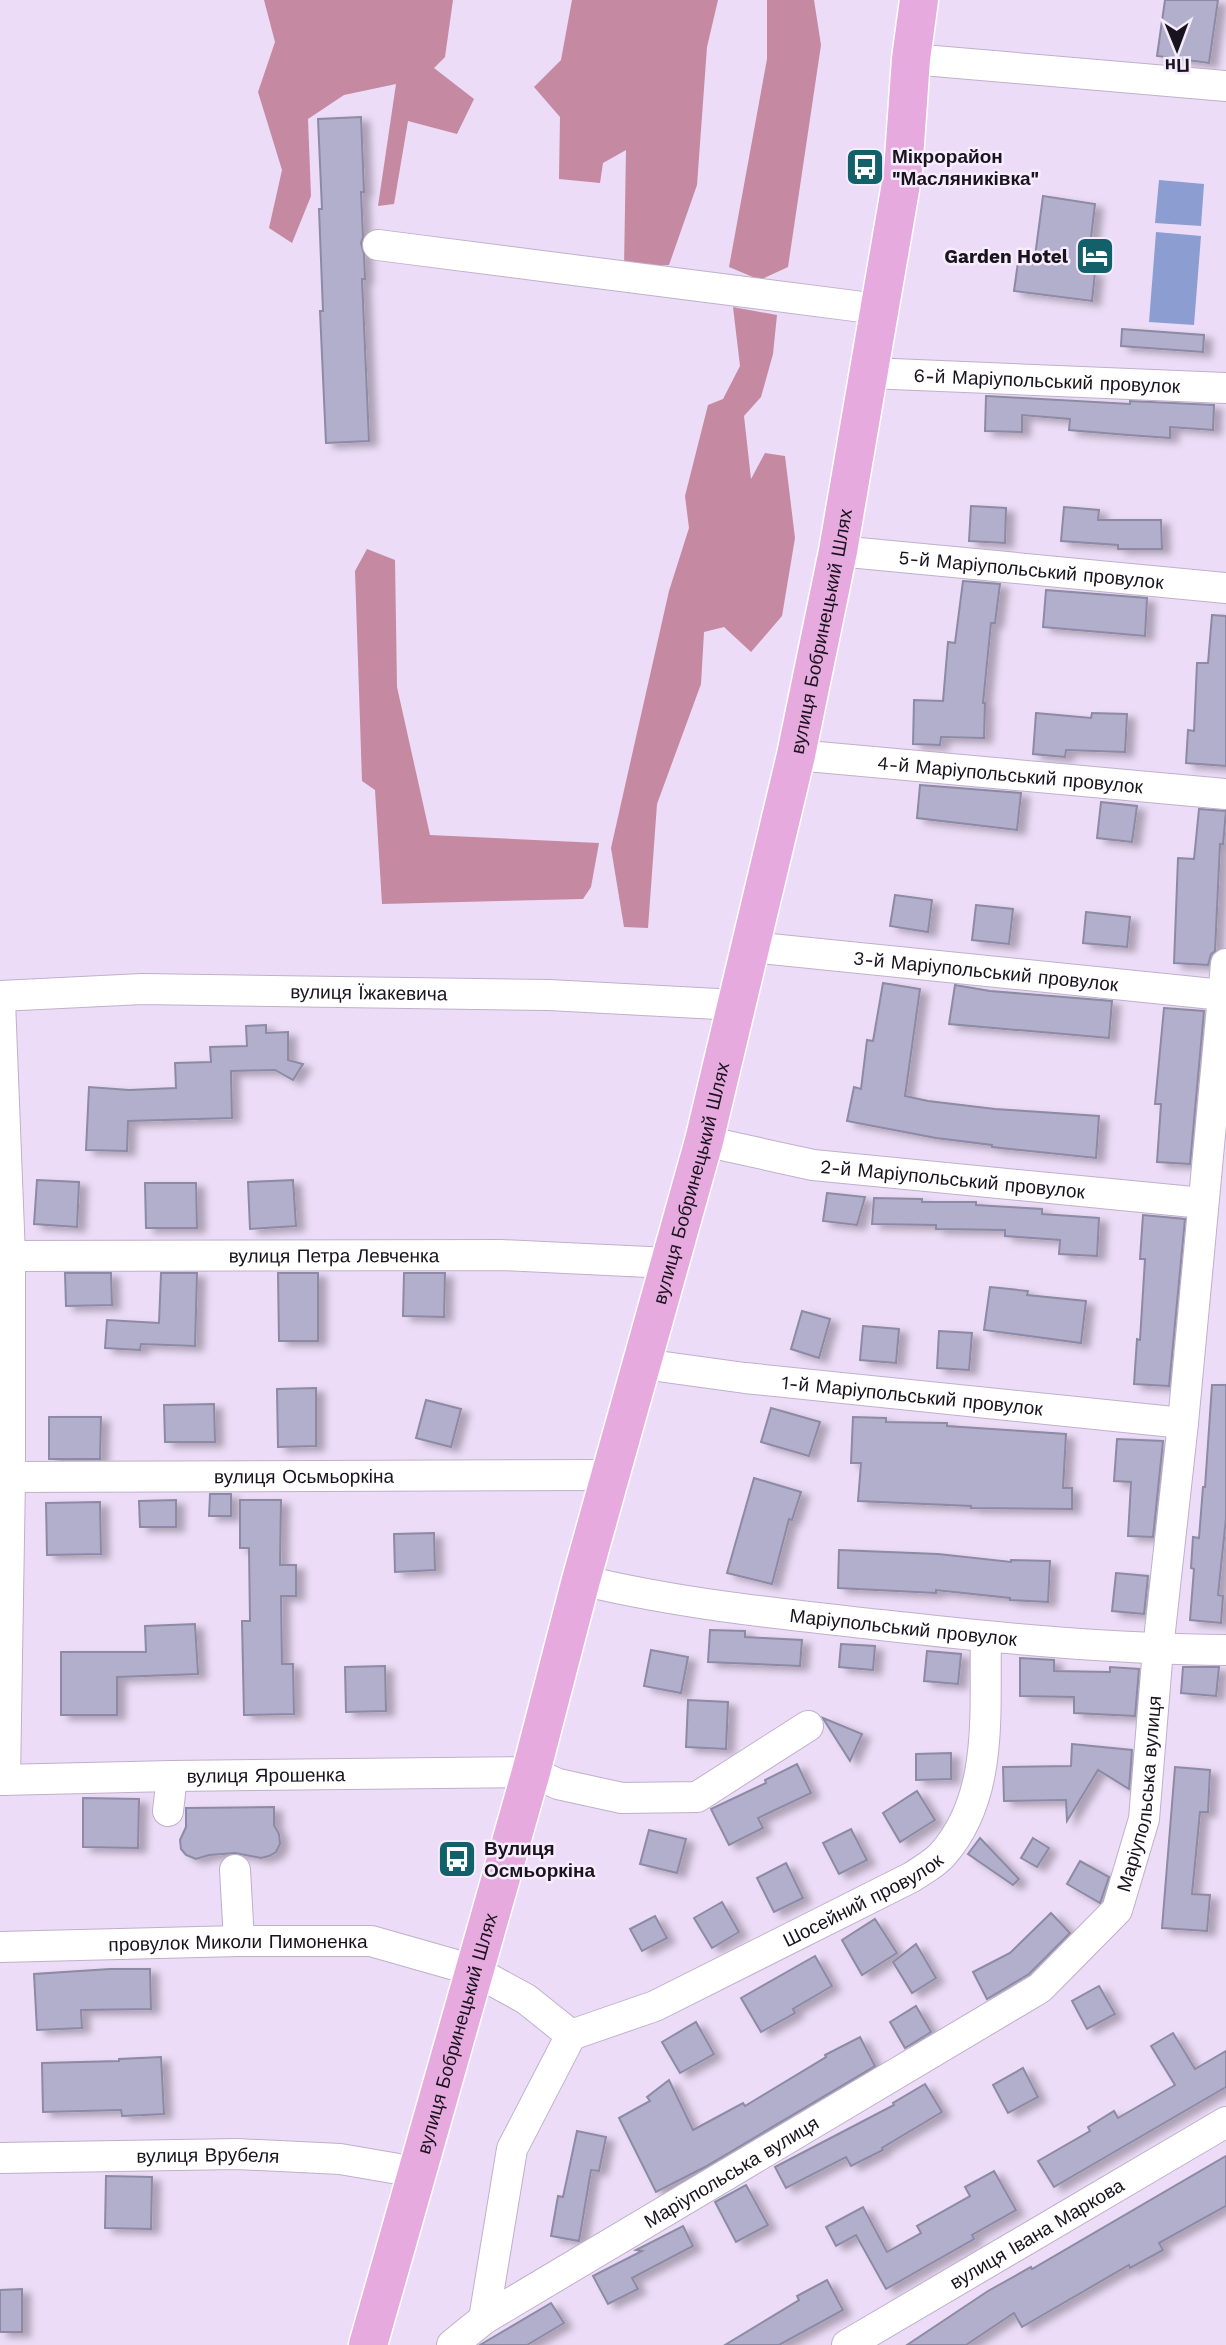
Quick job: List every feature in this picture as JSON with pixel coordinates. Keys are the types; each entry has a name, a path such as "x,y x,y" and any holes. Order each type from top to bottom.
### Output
{"main road":[{"name":"вулиця Бобринецький Шлях","path":"368,2345 531,1772 581,1580 643,1364 704,1141 751,947 796,755 838,551 903,172 911,59 919,0"}],"street":[{"path":"911,59 1226,86"},
{"path":"378,245 878,309"},
{"name":"6-й Маріупольський провулок","path":"869,373 1226,387"},
{"name":"5-й Маріупольський провулок","path":"838,551 1226,588"},
{"name":"4-й Маріупольський провулок","path":"796,755 1226,794"},
{"name":"3-й Маріупольський провулок","path":"751,947 1223,995"},
{"name":"Маріупольська вулиця","path":"452,2345 484,2319 1040,1988 1117,1910 1144,1819 1158,1649 1183,1423 1226,964"},
{"name":"вулиця Їжакевича","path":"0,999 142,989 550,995 736,1005"},
{"path":"0,999 5,1256 2,1780"},
{"name":"2-й Маріупольський провулок","path":"704,1141 813,1165 1202,1203"},
{"name":"вулиця Петра Левченка","path":"5,1256 501,1255 669,1263"},
{"name":"1-й Маріупольський провулок","path":"643,1364 759,1379 1183,1423"},
{"name":"вулиця Осьмьоркіна","path":"5,1477 611,1475"},
{"name":"Маріупольський провулок","path":"581,1580 671,1601 986,1637 1158,1649 1226,1650"},
{"name":"Шосейний провулок","path":"571,2035 655,2006 912,1878 940,1857 962,1827 978,1790 983,1759 986,1637"},
{"path":"531,1772 558,1784 622,1798 697,1797 808,1726"},
{"name":"вулиця Ярошенка","path":"2,1780 531,1772"},
{"path":"168,1811 172,1776"},
{"path":"235,1870 239,1941"},
{"name":"провулок Миколи Пимоненка","path":"0,1947 239,1941 372,1941 473,1970 526,1999 571,2035"},
{"path":"484,2319 512,2149 571,2035"},
{"name":"вулиця Івана Маркова","path":"847,2345 1226,2122"},
{"name":"вулиця Врубеля","path":"0,2158 237,2154 340,2159 416,2172"}],"shaded area":[{"path":"264,0 453,0 445,57 434,68 474,99 457,134 408,121 394,204 378,206 396,84 344,95 308,119 311,196 292,243 269,228 282,170 258,92 275,42"},
{"path":"572,0 718,0 707,47 697,185 669,265 624,267 626,150 603,163 600,183 559,179 560,117 534,87 561,60"},
{"path":"767,0 814,0 821,45 788,267 760,280 729,267 767,59"},
{"path":"733,307 777,315 773,354 761,397 744,416 751,479 765,453 785,456 795,538 782,616 751,652 724,627 704,632 701,684 657,804 648,928 624,927 611,848 669,591 689,528 685,496 708,405 723,399 740,366"},
{"path":"367,549 395,560 397,687 430,835 599,843 591,887 583,899 382,904 375,790 362,781 355,571"}],"water":[{"path":"1159,180 1204,184 1201,226 1155,223"},
{"path":"1156,232 1201,236 1194,325 1149,322"}],"building":[{"path":"1165,0 1218,0 1209,63 1157,56"},
{"path":"361,117 364,192 361,192 361,243 364,254 365,279 362,279 369,441 326,443 320,311 323,311 319,209 322,209 318,119"},
{"path":"1043,196 1095,204 1087,271 1095,272 1092,301 1014,291 1018,262 1034,264"},
{"path":"1122,329 1204,335 1203,352 1121,346"},
{"path":"986,396 1130,404 1130,401 1214,405 1213,430 1170,427 1170,438 1128,435 1069,430 1070,419 1022,415 1022,432 985,431"},
{"path":"971,506 1006,508 1005,543 969,541"},
{"path":"1064,507 1099,510 1098,520 1161,520 1162,549 1118,549 1118,545 1061,541"},
{"path":"963,581 1000,584 995,623 991,623 983,703 984,738 941,737 940,745 913,744 914,700 943,701 948,642 955,643"},
{"path":"1046,590 1147,598 1145,636 1043,627"},
{"path":"1212,615 1226,616 1226,766 1186,763 1188,730 1194,731 1197,663 1208,663"},
{"path":"1036,713 1091,718 1092,713 1127,714 1125,752 1066,750 1065,757 1033,754"},
{"path":"920,785 1021,793 1017,830 917,818"},
{"path":"1101,802 1137,806 1132,842 1097,838"},
{"path":"1199,809 1226,811 1223,844 1220,844 1215,951 1211,954 1208,965 1174,963 1178,858 1194,859"},
{"path":"895,895 932,900 928,932 890,926"},
{"path":"976,905 1013,909 1009,944 972,940"},
{"path":"1086,912 1130,917 1127,947 1083,943"},
{"path":"883,983 920,989 905,1096 995,1109 1099,1116 1096,1158 992,1147 847,1121 854,1087 861,1089 867,1040 873,1041"},
{"path":"955,985 990,991 1112,1001 1109,1038 949,1024"},
{"path":"1164,1008 1204,1011 1190,1164 1157,1162 1161,1104 1155,1104"},
{"path":"266,1025 266,1033 288,1032 288,1060 303,1064 293,1080 275,1070 231,1071 232,1118 128,1121 127,1151 86,1150 89,1087 129,1090 176,1088 175,1063 211,1062 210,1047 247,1046 246,1026"},
{"path":"37,1180 79,1182 77,1227 34,1224"},
{"path":"293,1180 296,1226 250,1229 248,1182"},
{"path":"145,1183 196,1183 197,1228 146,1228"},
{"path":"827,1193 865,1197 857,1225 823,1221"},
{"path":"874,1198 922,1199 922,1202 976,1202 976,1205 1042,1209 1042,1214 1099,1218 1097,1256 1059,1254 1060,1240 1005,1236 1005,1230 936,1229 936,1225 872,1224"},
{"path":"1143,1215 1185,1219 1169,1386 1134,1384 1137,1339 1140,1340 1145,1259 1140,1259"},
{"path":"65,1273 111,1273 112,1305 66,1306"},
{"path":"161,1273 197,1273 195,1346 141,1344 140,1350 105,1348 107,1320 159,1323"},
{"path":"278,1273 318,1273 318,1341 279,1341"},
{"path":"404,1273 445,1273 444,1317 403,1316"},
{"path":"990,1287 1028,1291 1027,1295 1086,1301 1081,1343 984,1330"},
{"path":"802,1311 830,1319 819,1358 791,1349"},
{"path":"863,1326 899,1329 896,1363 860,1360"},
{"path":"939,1331 972,1333 969,1370 937,1368"},
{"path":"1212,1385 1226,1385 1226,1518 1218,1595 1223,1596 1221,1623 1190,1620 1194,1569 1191,1568 1193,1537 1199,1538"},
{"path":"316,1388 316,1446 278,1447 277,1389"},
{"path":"426,1400 461,1409 451,1447 416,1438"},
{"path":"214,1404 215,1442 165,1442 164,1405"},
{"path":"771,1408 820,1422 809,1456 761,1442"},
{"path":"49,1417 101,1417 100,1459 49,1459"},
{"path":"853,1417 886,1418 886,1422 947,1423 947,1426 1066,1434 1063,1488 1072,1488 1072,1509 971,1508 858,1501 861,1463 851,1463"},
{"path":"1117,1439 1163,1441 1153,1537 1128,1536 1131,1482 1114,1481"},
{"path":"754,1478 801,1492 792,1520 789,1519 772,1584 727,1573"},
{"path":"210,1494 231,1494 231,1516 209,1516"},
{"path":"176,1500 176,1527 140,1527 139,1501"},
{"path":"240,1500 281,1500 280,1565 296,1565 296,1596 281,1596 282,1664 293,1664 294,1714 244,1715 242,1621 250,1621 249,1548 240,1548"},
{"path":"100,1502 101,1554 47,1555 46,1503"},
{"path":"434,1533 435,1570 395,1572 394,1534"},
{"path":"839,1550 938,1554 1011,1562 1050,1561 1048,1602 936,1590 936,1593 838,1588"},
{"path":"1116,1573 1148,1576 1144,1614 1112,1611"},
{"path":"195,1624 198,1674 117,1677 117,1715 61,1715 61,1652 146,1652 145,1626"},
{"path":"710,1630 745,1631 745,1637 802,1640 800,1666 708,1662"},
{"path":"841,1644 875,1646 873,1670 839,1667"},
{"path":"651,1650 688,1657 681,1693 644,1686"},
{"path":"927,1651 961,1654 958,1684 924,1681"},
{"path":"1020,1658 1054,1660 1054,1671 1110,1672 1110,1667 1139,1669 1135,1716 1074,1713 1074,1697 1020,1696"},
{"path":"385,1666 386,1711 346,1712 345,1667"},
{"path":"1183,1667 1219,1667 1216,1696 1181,1693"},
{"path":"688,1700 728,1702 726,1749 686,1747"},
{"path":"823,1718 862,1734 850,1761 824,1720"},
{"path":"1072,1744 1132,1750 1129,1789 1098,1770 1067,1821 1066,1800 1004,1801 1003,1767 1071,1766"},
{"path":"951,1753 951,1779 916,1780 916,1754"},
{"path":"797,1764 811,1793 758,1818 763,1828 729,1845 711,1809 766,1783 765,1780"},
{"path":"1175,1767 1210,1770 1208,1812 1200,1812 1192,1894 1210,1895 1207,1931 1162,1928"},
{"path":"917,1791 935,1820 900,1842 883,1813"},
{"path":"83,1798 139,1799 138,1848 83,1847"},
{"path":"274,1807 274,1825 280,1844 276,1852 269,1856 261,1858 235,1853 196,1859 186,1855 181,1849 180,1840 186,1827 186,1808"},
{"path":"851,1829 867,1860 839,1874 823,1843"},
{"path":"649,1830 686,1839 677,1873 640,1864"},
{"path":"980,1838 1019,1879 1013,1885 968,1854"},
{"path":"1033,1838 1049,1848 1037,1867 1021,1858"},
{"path":"1080,1861 1109,1877 1100,1903 1067,1884"},
{"path":"786,1863 803,1898 774,1912 757,1878"},
{"path":"722,1902 739,1932 712,1948 694,1918"},
{"path":"1051,1913 1070,1933 1029,1974 987,1999 973,1972 1010,1953"},
{"path":"655,1916 667,1938 642,1951 630,1929"},
{"path":"875,1919 897,1953 862,1975 842,1940"},
{"path":"916,1944 936,1978 912,1993 893,1962"},
{"path":"815,1956 832,1986 793,2009 795,2013 761,2032 741,1998"},
{"path":"150,1969 151,2009 81,2010 82,2028 37,2030 34,1974"},
{"path":"1099,1986 1115,2014 1087,2029 1072,2001"},
{"path":"916,2006 931,2032 905,2048 890,2022"},
{"path":"696,2022 714,2054 680,2073 662,2042"},
{"path":"1173,2033 1195,2069 1226,2051 1226,2087 1054,2187 1038,2161 1090,2131 1088,2127 1114,2111 1118,2118 1175,2085 1151,2046"},
{"path":"860,2037 875,2066 705,2167 656,2192 619,2118 650,2101 647,2097 669,2080 693,2130 743,2103 745,2106 826,2057 825,2055"},
{"path":"161,2057 164,2114 122,2116 121,2110 43,2112 42,2063"},
{"path":"1023,2068 1038,2097 1008,2113 993,2085"},
{"path":"925,2084 942,2112 882,2148 883,2150 851,2166 846,2157 786,2188 775,2167 894,2105 893,2103"},
{"path":"577,2131 606,2137 599,2171 591,2170 579,2241 551,2236 558,2196 563,2197"},
{"path":"1226,2156 1226,2206 1159,2243 1163,2250 1130,2268 1129,2265 1022,2327 1014,2313 966,2345 907,2345 988,2291 1031,2267 1032,2269"},
{"path":"994,2171 1016,2210 972,2235 974,2239 886,2289 856,2235 836,2246 826,2227 863,2207 887,2252 921,2233 917,2226 970,2196 965,2187"},
{"path":"106,2176 152,2177 151,2229 105,2228"},
{"path":"746,2185 768,2225 736,2242 715,2202"},
{"path":"683,2226 693,2246 632,2278 638,2289 608,2304 593,2276"},
{"path":"827,2280 843,2310 779,2345 725,2345 799,2300 797,2296"},
{"path":"22,2289 22,2332 0,2332 0,2290"},
{"path":"551,2303 564,2323 527,2345 480,2345"}],"place":[{"name":"Мікрорайон \"Масляниківка\"","path":"865,167"},
{"name":"Garden Hotel","path":"1095,256"},
{"name":"Вулиця Осмьоркіна","path":"457,1859"}]}
